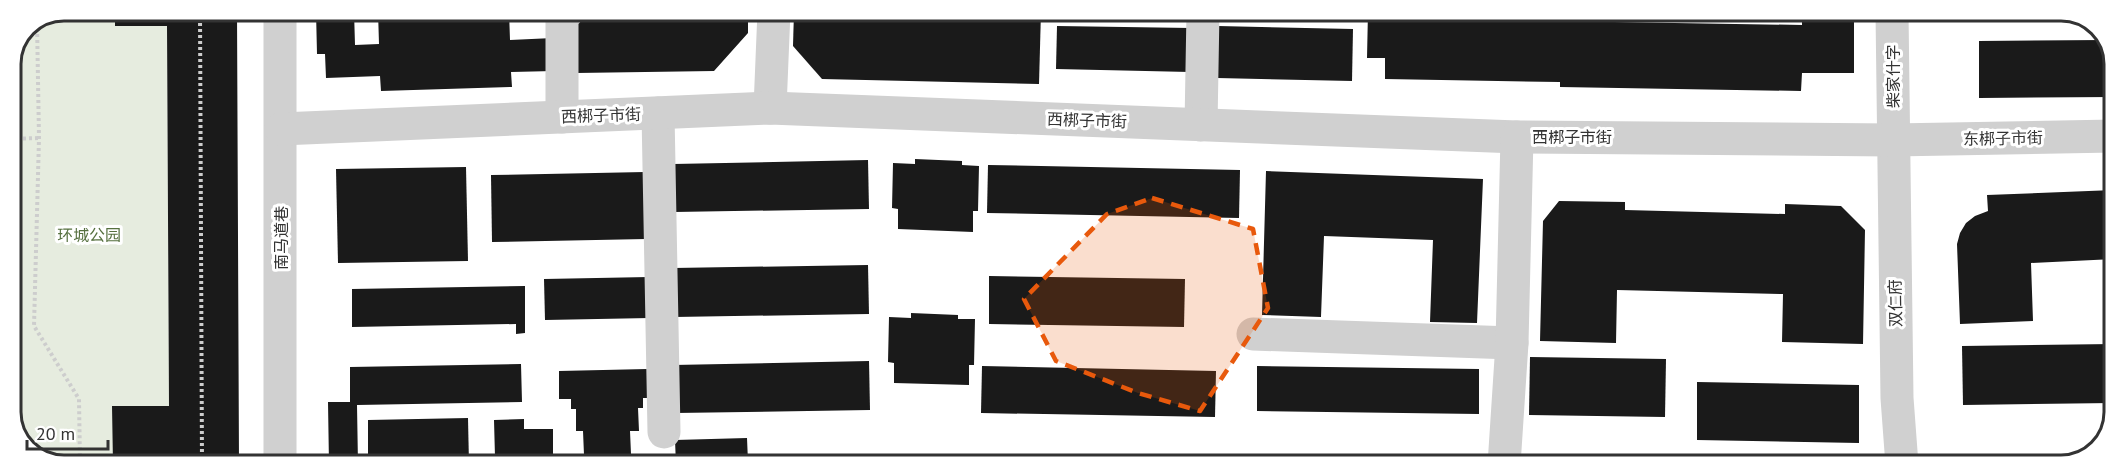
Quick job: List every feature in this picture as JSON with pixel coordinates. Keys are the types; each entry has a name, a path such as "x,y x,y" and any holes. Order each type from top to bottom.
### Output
{"street":[{"name":"南马道巷","path":"280,21 280,455"},
{"path":"562,21 562,117"},
{"path":"771,108 774,21"},
{"path":"1201,124 1203,21"},
{"name":"柴家什字","path":"1892,21 1893,140"},
{"name":"西梆子市街","path":"281,129 771,108 1517,137 1893,140"},
{"path":"658,112 664,432"},
{"name":"东梆子市街","path":"1893,140 2104,136"},
{"path":"1505,455 1512,343 1517,137"},
{"name":"双仁府","path":"1893,140 1897,398 1901,455"},
{"path":"1253,334 1512,343"}],"path":[{"path":"200,21 202,455"},
{"path":"37,31 39,138 34,326 80,399 80,455"},
{"path":"21,139 39,138"}],"highlighted area":[{"path":"1152,198 1253,229 1268,308 1200,411 1138,393 1056,361 1024,299 1107,214"}],"green space":[{"name":"环城公园","path":"115,21 115,26 167,26 169,406 113,407 113,455 50,453 28,436 21,414 21,64 28,40 40,28 56,22"}],"building":[{"path":"115,21 237,21 239,455 113,455 112,406 169,406 167,26 115,26"},
{"path":"316,21 354,21 355,45 379,44 378,21 509,21 510,40 553,38 554,71 511,72 512,87 381,91 380,76 326,78 325,54 317,54"},
{"path":"576,21 748,21 748,33 714,71 576,73"},
{"path":"794,21 1041,21 1039,84 822,79 793,46"},
{"path":"1368,21 1802,25 1802,21 1854,21 1854,73 1802,73 1801,91 1560,87 1560,82 1385,79 1385,58 1367,58"},
{"path":"1057,26 1191,28 1190,72 1056,69"},
{"path":"1218,26 1353,29 1352,81 1217,78"},
{"path":"2097,40 2103,53 2104,97 1979,98 1979,41"},
{"path":"915,159 962,161 962,165 979,166 978,211 973,211 973,232 898,229 898,209 892,208 893,163 915,164"},
{"path":"868,160 869,209 674,212 673,164"},
{"path":"988,165 1240,170 1239,218 987,213"},
{"path":"466,167 468,261 338,263 336,169"},
{"path":"1266,171 1483,179 1477,323 1430,322 1433,240 1324,236 1321,317 1262,315"},
{"path":"645,172 646,239 492,242 491,175"},
{"path":"2104,190 2104,259 2031,263 2033,321 1960,324 1957,244 1966,223 1975,216 1988,211 1987,195"},
{"path":"1559,201 1625,202 1625,210 1785,214 1785,204 1841,206 1865,230 1863,344 1782,342 1783,294 1617,290 1616,343 1540,341 1543,221"},
{"path":"868,265 869,314 674,317 673,268"},
{"path":"989,276 1185,279 1184,327 989,324"},
{"path":"649,277 650,318 545,320 544,279"},
{"path":"525,286 525,333 516,334 516,324 352,327 352,289"},
{"path":"911,313 958,315 958,319 975,319 974,365 969,365 969,385 894,383 894,363 888,362 889,317 911,318"},
{"path":"2104,344 2104,403 1963,405 1962,346"},
{"path":"1530,357 1666,359 1665,417 1529,415"},
{"path":"869,361 870,410 675,413 673,365"},
{"path":"521,364 522,402 357,405 358,455 329,455 328,402 350,402 350,367"},
{"path":"982,366 1216,371 1215,417 981,413"},
{"path":"1257,366 1479,369 1479,414 1257,411"},
{"path":"647,369 648,398 643,398 643,408 638,408 639,431 630,431 631,454 584,455 583,431 576,431 576,409 571,409 571,399 559,399 559,371"},
{"path":"1697,382 1859,385 1859,443 1697,440"},
{"path":"468,418 469,455 368,455 368,420"},
{"path":"524,419 524,429 553,429 553,455 495,455 494,420"},
{"path":"747,438 748,455 676,455 675,440"}]}
